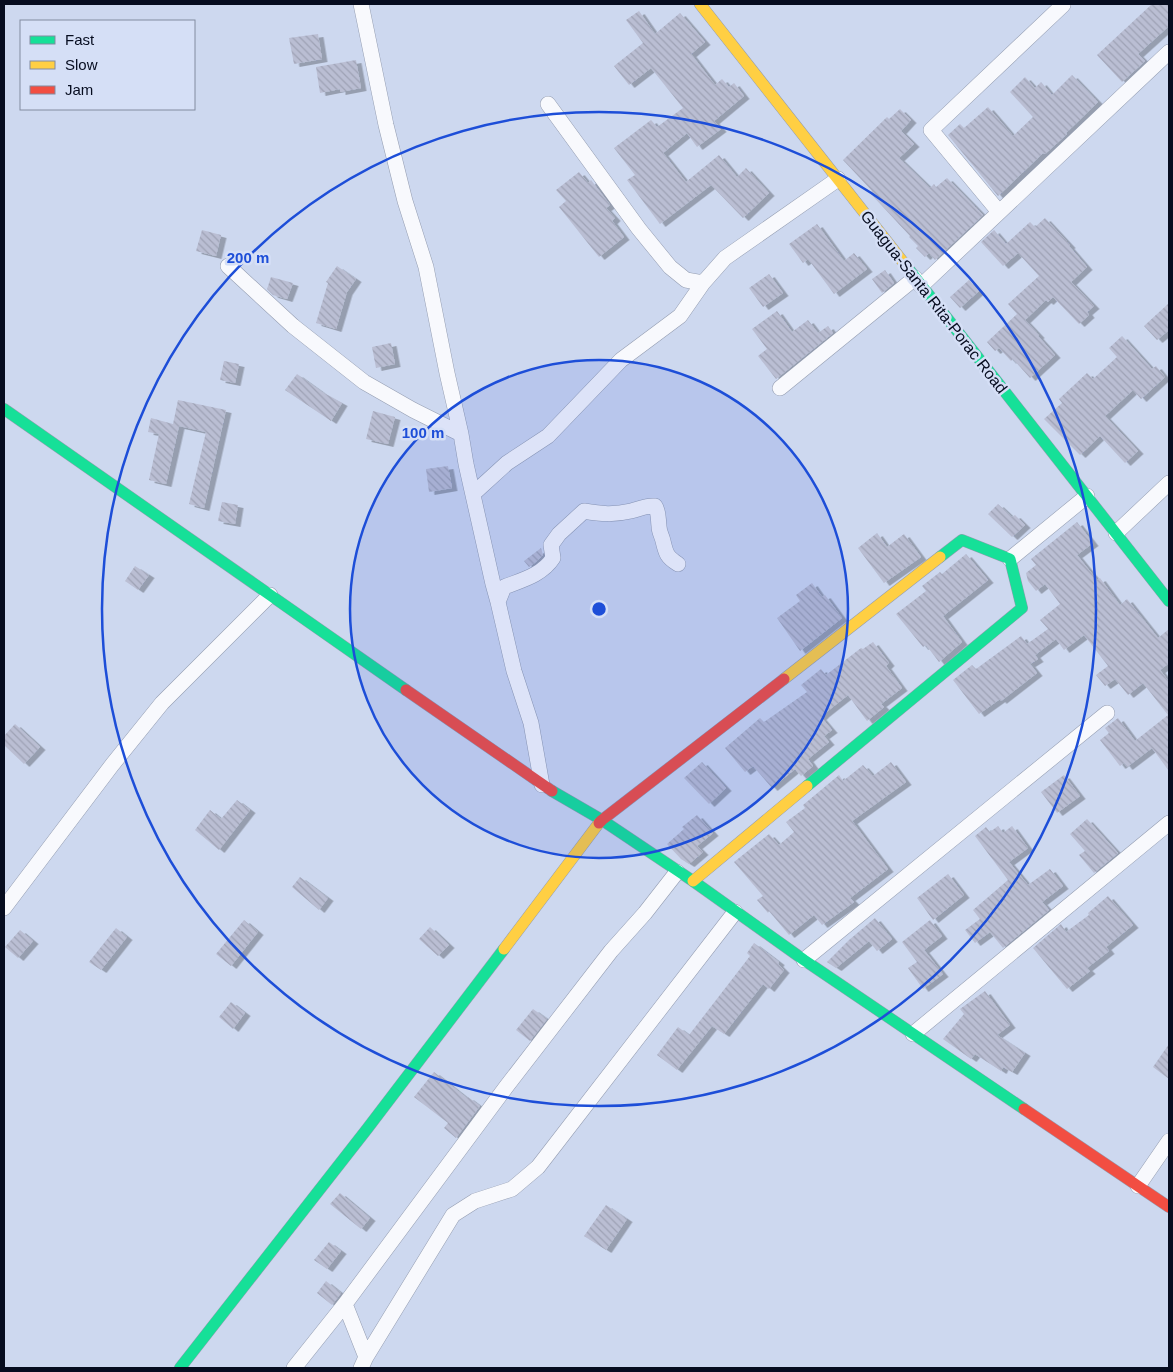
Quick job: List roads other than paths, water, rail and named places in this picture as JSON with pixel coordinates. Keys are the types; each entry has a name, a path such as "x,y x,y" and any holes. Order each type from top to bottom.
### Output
{"street":[{"path":"361,4 386,125 405,201 426,267 492,584 514,671 531,723 542,785"},
{"name":"Guagua-Santa Rita-Porac Road","path":"700,4 1169,600"},
{"path":"999,212 931,130 1063,5"},
{"path":"780,388 918,282 999,212 1169,52"},
{"path":"548,104 639,229 670,267 686,280 703,283"},
{"path":"473,494 507,463 548,436 621,360 680,316 703,283 725,258 838,179"},
{"path":"228,266 293,326 364,382 413,410 461,434"},
{"path":"4,409 542,785 602,820 693,881 804,960 1169,1207"},
{"path":"1116,533 1169,483"},
{"path":"1010,559 1087,496"},
{"path":"498,602 504,587 533,576 550,562 553,558 551,545 558,534 584,511 604,514 655,506 658,511 660,533 665,550 670,559 678,564"},
{"path":"180,1368 373,1121 602,820 962,540 1010,559"},
{"path":"693,881 1022,608 1010,559"},
{"path":"4,908 112,765 162,704 270,595"},
{"path":"804,960 1107,713"},
{"path":"913,1034 1169,823"},
{"path":"294,1368 345,1304 506,1087 611,951 646,913 677,872"},
{"path":"363,1362 453,1215 475,1201 512,1189 538,1167 735,912"},
{"path":"1138,1186 1169,1141"},
{"path":"345,1304 363,1362"}]}
